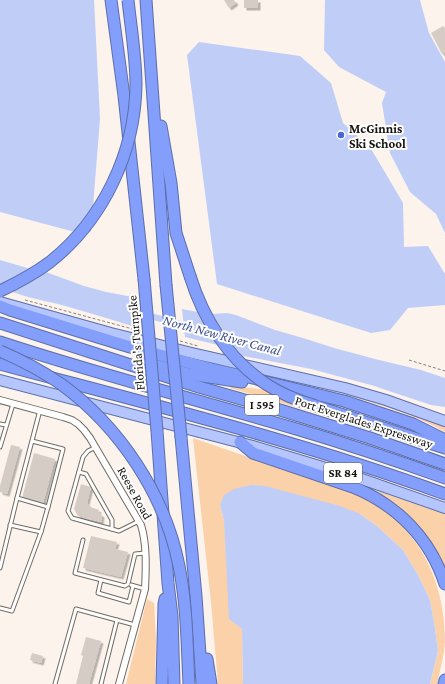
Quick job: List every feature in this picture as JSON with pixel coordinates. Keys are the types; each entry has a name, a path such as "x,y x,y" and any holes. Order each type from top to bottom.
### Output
{"highway":[{"name":"Florida's Turnpike","path":"111,0 124,96 144,279 168,583 172,616 174,684"},
{"path":"0,291 24,280 37,271 60,253 83,230 107,195 121,165 127,148 133,118 136,85 135,60 128,0"},
{"path":"146,0 166,285 196,596 202,684"},
{"path":"150,58 171,183 176,233 200,303 220,339 238,360 250,371 267,384 298,400 445,448"},
{"path":"0,306 130,347 212,369 344,401 412,424 445,440"},
{"name":"Port Everglades Expressway","path":"0,323 199,387 363,436 445,464"},
{"path":"0,342 40,356 110,377 292,428 445,478"},
{"path":"78,348 203,376 256,384 266,382"},
{"path":"0,351 35,368 61,384 81,400 125,447 150,487 168,528 179,566 185,600 189,684"},
{"name":"I 595","path":"0,364 248,431 358,464 445,494"},
{"path":"240,442 253,453 353,488 382,501 406,521 420,537 436,563 445,584"},
{"path":"162,684 164,604 168,583"},
{"path":"196,596 211,684"},
{"path":"444,684 445,680"}],"main road":[{"path":"0,302 111,333 345,388 386,400 445,421"},
{"name":"SR 84","path":"0,380 240,442 356,478 445,508"}],"street":[{"name":"Reese Road","path":"0,400 72,420 84,430 96,447 139,521 143,531 146,578 119,684"}],"lane":[{"path":"0,446 13,403"},
{"path":"0,568 40,410"},
{"path":"0,424 6,425"},
{"path":"0,608 12,611 41,532 63,449 32,442"},
{"path":"96,447 88,451 83,457 68,511 72,518 119,531 139,521"},
{"path":"79,472 86,474 112,520 112,529"},
{"path":"17,498 48,507"},
{"path":"10,525 41,532"},
{"path":"83,540 75,573 125,586 128,584 144,589"},
{"path":"128,584 135,554 145,553"},
{"path":"101,580 98,593 129,602 133,586"},
{"path":"55,684 76,609 135,625"},
{"path":"101,684 117,620"}],"path":[{"path":"409,360 445,371"}],"shaded area":[{"path":"231,386 267,390 288,402 313,412 230,388"},
{"path":"351,395 445,427 445,432 411,416"},
{"path":"193,438 353,493 370,501 388,513 403,527 416,543 427,561 435,579 440,599 444,620 445,642 437,684 430,684 438,651 430,600 418,575 403,550 377,526 360,514 220,505 242,629 243,684 218,684 211,602"},
{"path":"374,490 445,514 445,569 433,545 417,523 397,505"},
{"path":"147,599 154,603 156,639 155,684 126,684"}],"water":[{"path":"0,0 94,0 100,119 91,231 86,235 0,212"},
{"name":"McGinnis Ski School","path":"325,0 420,0 429,33 445,62 445,233 436,214 410,192 390,153 382,103 386,92 339,67 324,50"},
{"path":"199,42 300,56 331,83 343,123 370,147 403,203 404,247 428,246 445,274 445,305 408,308 390,330 371,333 217,284 187,55"},
{"path":"0,260 31,269 0,285"},
{"path":"43,271 84,286 133,297 135,327 77,309 27,297 10,291"},
{"path":"182,309 198,312 208,331 218,345 185,337"},
{"path":"227,313 275,330 334,348 421,370 445,378 445,407 431,405 371,385 311,369 243,356 226,336 212,314"},
{"path":"251,485 265,486 340,506 360,514 377,526 403,550 418,575 430,600 438,651 430,684 243,684 242,629 229,619 224,521 220,505 224,495 234,489"}],"building":[{"path":"224,0 234,0 236,3 229,8"},
{"path":"244,0 258,0 258,8 244,8"},
{"path":"443,26 445,28 445,52 442,54 431,33"},
{"path":"11,445 20,447 7,494 0,492 0,486"},
{"path":"34,453 55,459 43,503 22,498"},
{"path":"81,484 91,487 87,503 90,507 99,510 98,513 102,515 101,522 78,516 74,509"},
{"path":"91,536 117,542 115,549 128,552 121,577 83,568"},
{"path":"86,637 101,641 89,684 76,684 83,656 81,655"},
{"path":"32,653 43,656 41,663 30,660"}],"waterway":[{"name":"North New River Canal","path":"127,310 192,327"}],"place":[{"name":"McGinnis Ski School","path":"341,135"}]}
